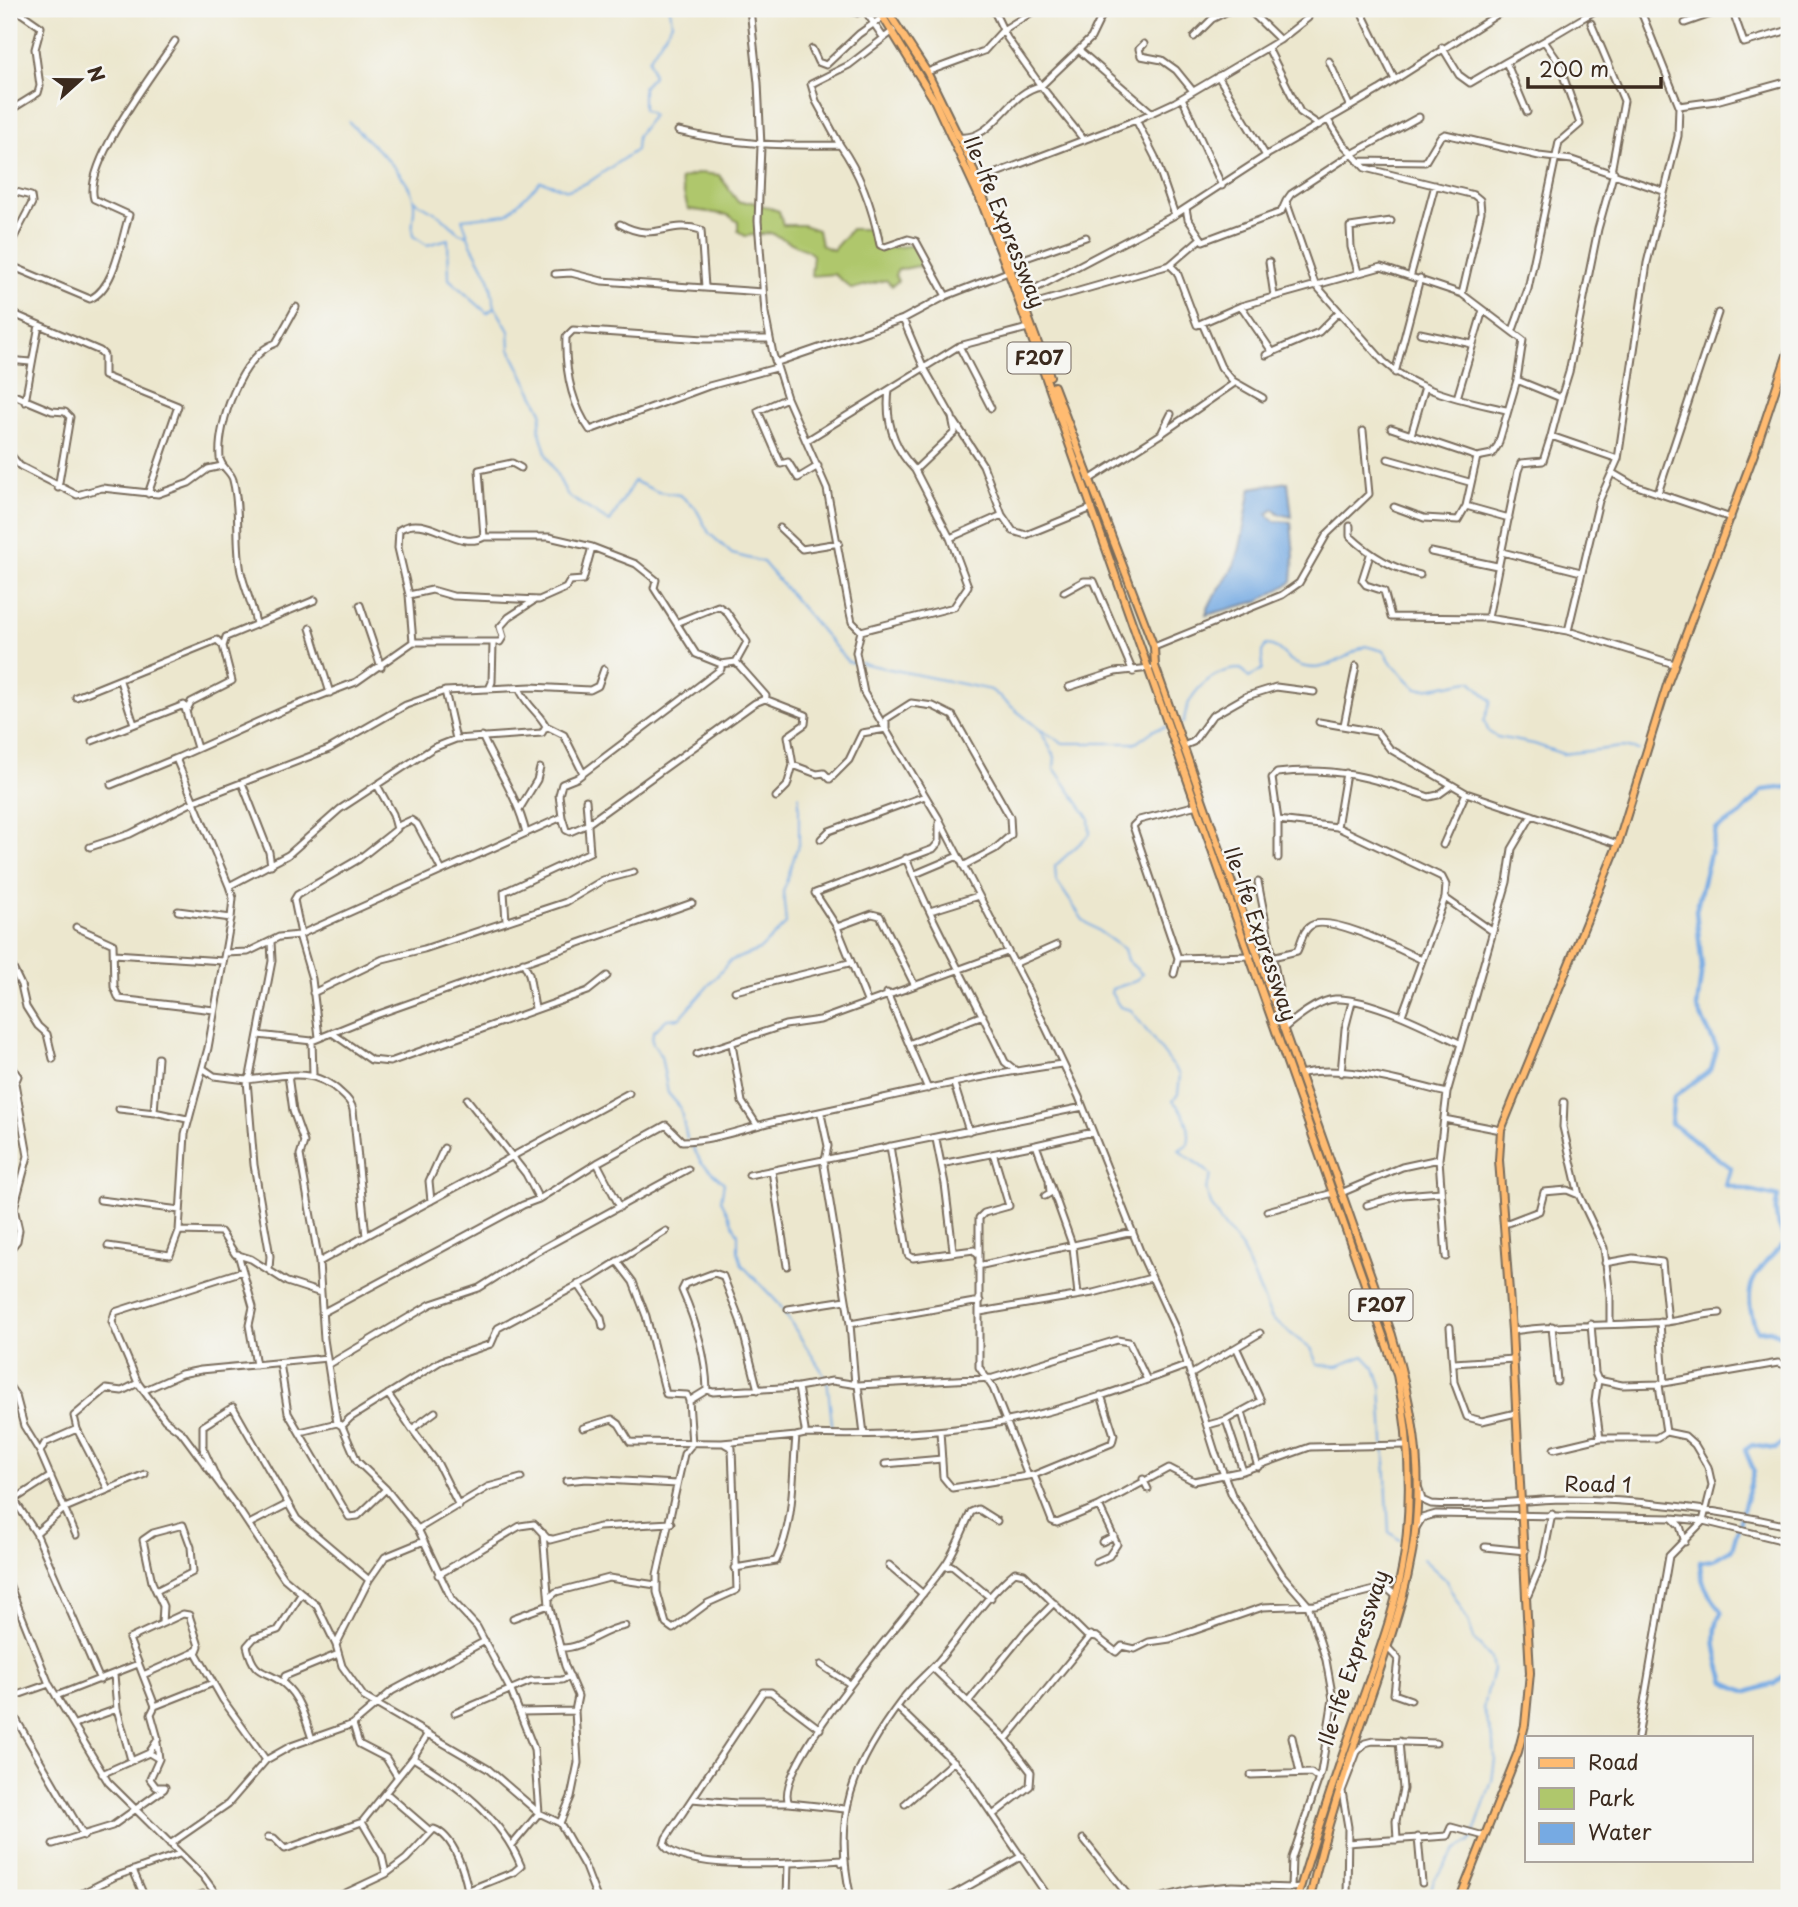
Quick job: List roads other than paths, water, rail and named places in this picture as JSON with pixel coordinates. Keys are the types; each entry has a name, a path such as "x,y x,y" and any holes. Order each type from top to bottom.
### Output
{"main road":[{"name":"Ile-Ife Expressway","path":"877,9 922,78 978,180 1092,509 1098,515"},
{"name":"Ile-Ife Expressway","path":"886,9 927,72 958,136 1010,271 1023,295 1089,480 1147,669 1157,682"},
{"path":"1460,1898 1480,1835 1518,1752 1525,1725 1530,1673 1514,1359 1499,1160 1501,1130 1618,844 1674,664 1731,518 1789,349"},
{"name":"Ile-Ife Expressway","path":"1105,536 1154,647 1157,682 1197,805 1403,1373 1410,1401 1417,1483 1415,1533 1407,1581 1388,1648 1328,1823 1310,1898"},
{"name":"Ile-Ife Expressway","path":"1173,725 1184,746 1252,956 1271,998 1299,1074 1309,1115"},
{"name":"Ile-Ife Expressway","path":"1297,1898 1323,1810 1396,1596 1405,1551 1408,1510 1406,1444 1397,1375 1337,1193"}],"street":[{"path":"9,111 38,93 40,86 35,49 41,27 15,9"},
{"path":"750,9 761,146 758,221 769,339 787,398 818,466 834,511 852,622 861,631"},
{"path":"841,9 856,13 866,9 872,23 883,37"},
{"path":"993,9 1003,30 1041,86 1084,140"},
{"path":"927,72 984,51 1003,30 1037,9"},
{"path":"958,136 977,135 1029,88 1041,86 1080,51 1099,25 1105,9"},
{"path":"1194,37 1212,19 1232,9"},
{"path":"1248,9 1280,40"},
{"path":"1360,9 1394,78"},
{"path":"1023,295 1175,215 1506,9"},
{"path":"1443,47 1460,75 1470,83 1598,9"},
{"path":"1568,631 1599,501 1614,474 1618,459 1647,263 1678,136 1679,106 1640,9"},
{"path":"1685,23 1725,9"},
{"path":"1732,9 1744,43 1789,30"},
{"path":"812,49 818,62 826,65 872,23 883,17"},
{"path":"978,180 1152,113 1268,48 1308,18"},
{"path":"1488,618 1521,463 1543,461 1569,372 1612,172 1624,102 1591,23"},
{"path":"893,31 849,65 811,84 816,101 839,145 851,161 873,217 880,245 885,247 908,239 916,242 946,296"},
{"path":"9,265 90,299 99,295 108,280 129,215 94,199 91,191 97,170 117,125 175,41"},
{"path":"1513,330 1528,289 1562,137 1580,124 1558,61 1544,41"},
{"path":"1144,44 1139,49 1143,59 1162,60 1176,70 1193,91"},
{"path":"1268,48 1300,112 1319,125"},
{"path":"1080,51 1152,113"},
{"path":"1329,61 1350,107"},
{"path":"1506,62 1527,112"},
{"path":"1219,76 1266,156"},
{"path":"1679,106 1716,101 1789,81"},
{"path":"1182,98 1222,186"},
{"path":"1186,208 1188,219 1200,239 1206,241 1280,212 1291,194 1352,154 1419,117"},
{"path":"1136,120 1155,157 1175,215"},
{"path":"1328,120 1358,162 1372,171 1474,195 1481,205 1462,293"},
{"path":"678,131 720,142 761,146 839,145"},
{"path":"1358,162 1424,162 1445,134 1612,172 1663,191"},
{"path":"1410,274 1435,186"},
{"path":"9,190 30,196 32,203 9,247"},
{"path":"1286,201 1315,284 1395,373 1457,398 1506,411"},
{"path":"1358,272 1351,247 1350,227 1391,221"},
{"path":"620,224 637,233 656,233 674,227 701,230 705,287"},
{"path":"769,339 704,339 573,330 566,337 566,368 590,430 903,318 946,296 1010,271 1023,259 1086,237"},
{"path":"1026,306 1170,265 1200,239"},
{"path":"1269,262 1274,296"},
{"path":"1170,265 1177,272 1196,324 1241,306 1381,267 1410,274 1462,293 1513,330 1525,344 1496,450 1477,457 1391,428"},
{"path":"555,274 571,273 602,281 763,292"},
{"path":"1395,373 1420,278"},
{"path":"1241,306 1268,352 1318,332 1339,312"},
{"path":"256,624 241,570 233,480 222,466 220,448 225,414 241,378 259,350 276,343 296,307"},
{"path":"1457,398 1483,310"},
{"path":"9,312 100,351 103,355 103,373 109,379 178,406 148,494"},
{"path":"1658,493 1718,313"},
{"path":"903,318 923,366 983,465 1002,515 1013,531 1026,534 1092,509"},
{"path":"1202,323 1221,367 1233,381 1263,398"},
{"path":"25,402 30,362 39,325"},
{"path":"806,441 959,346 1028,328"},
{"path":"1420,333 1472,344"},
{"path":"959,346 991,408"},
{"path":"9,360 30,362"},
{"path":"1517,380 1561,398"},
{"path":"1089,480 1226,390 1233,381"},
{"path":"1411,435 1426,387"},
{"path":"861,631 941,612 960,602 968,586 950,538 888,425 889,390"},
{"path":"9,393 25,402 52,411 65,412 70,417 58,488"},
{"path":"787,398 758,411 770,444 781,464 788,462 798,478 818,466"},
{"path":"1161,434 1171,414"},
{"path":"915,470 955,432 952,417"},
{"path":"1154,647 1282,595 1299,583 1327,534 1369,494 1363,431"},
{"path":"1551,436 1618,459"},
{"path":"9,453 20,466 58,488 77,495 102,488 148,494 189,483 208,469 222,466"},
{"path":"1394,507 1424,518 1454,522 1461,518 1477,457"},
{"path":"1388,459 1469,482"},
{"path":"484,537 479,470 512,463 521,468"},
{"path":"1614,474 1658,493 1731,518"},
{"path":"1466,506 1508,518"},
{"path":"950,538 1002,515"},
{"path":"414,642 409,595 398,548 399,530 405,526 420,524 470,540 484,537 549,537 592,547 636,564 656,580 654,589 659,599 678,622 696,653 721,664 736,662"},
{"path":"1350,526 1350,536 1370,555 1403,571 1420,575"},
{"path":"780,528 802,549 839,543"},
{"path":"409,595 432,590 453,596 548,599 566,587 570,581 583,580 592,547"},
{"path":"1431,552 1497,566"},
{"path":"1502,552 1581,572"},
{"path":"1370,555 1362,580 1366,585 1384,591 1391,617 1488,618 1568,631 1674,664"},
{"path":"1064,592 1084,580 1094,581 1133,672"},
{"path":"223,646 226,637 315,600"},
{"path":"111,785 330,692 381,667 414,642 494,643 503,637 500,627 505,621 535,600"},
{"path":"360,605 381,667"},
{"path":"678,622 718,606 726,611 747,642 736,662"},
{"path":"310,628 330,692"},
{"path":"861,631 856,658 864,693 938,817 1014,964 1083,1107 1151,1278 1174,1324 1222,1474 1254,1535 1308,1605 1325,1660 1333,1699 1319,1779 1292,1858 1291,1888"},
{"path":"76,698 217,640 223,646 232,681 191,702 187,710"},
{"path":"489,689 492,682 494,643"},
{"path":"736,662 766,695 765,699"},
{"path":"721,664 721,669 560,789 566,830 570,832 586,825 755,702 765,699 807,715 805,724 788,736 793,765 787,786 776,797"},
{"path":"1069,687 1115,672 1133,672 1156,666"},
{"path":"1344,725 1356,666"},
{"path":"90,847 130,834 193,803 329,749 406,705 445,691 519,688 590,690 598,686 604,668"},
{"path":"120,681 134,724"},
{"path":"1184,746 1193,742 1212,716 1247,696 1276,687 1314,692"},
{"path":"519,688 527,705 540,714 547,726 564,735 583,774"},
{"path":"445,691 456,739"},
{"path":"886,729 886,719 911,704 933,706 959,723 1010,817 1012,827 1011,835 995,849 963,866"},
{"path":"92,741 181,705 187,710 197,748"},
{"path":"1319,722 1377,732 1390,749 1466,793 1618,844"},
{"path":"229,886 288,855 340,809 433,748 456,739 536,735 547,726"},
{"path":"793,765 817,774 824,773 830,779 849,760 862,733 886,729"},
{"path":"482,736 499,774 520,808 526,833"},
{"path":"108,1246 170,1255 179,1231 187,1119 204,1069 231,918 233,898 178,764 179,757"},
{"path":"520,808 537,780 540,768"},
{"path":"1278,858 1278,821 1273,775 1302,770 1369,776 1429,797 1438,795 1452,785"},
{"path":"1337,827 1346,773"},
{"path":"242,783 269,852 271,864"},
{"path":"377,785 398,826"},
{"path":"1443,845 1466,793"},
{"path":"821,839 829,831 925,796"},
{"path":"506,921 504,891 590,852 586,800"},
{"path":"1174,974 1178,958 1133,826 1139,820 1197,805"},
{"path":"1446,1257 1438,1159 1447,1093 1507,882 1512,849 1532,815"},
{"path":"225,953 253,951 279,937 300,935 441,869 562,817"},
{"path":"867,1001 837,927 815,892 936,846 941,833 938,817"},
{"path":"320,1037 294,900 297,895 359,859 398,826 411,820 417,824 441,869"},
{"path":"1278,821 1318,822 1337,827 1442,877 1446,884 1445,898 1402,1015"},
{"path":"914,877 958,856"},
{"path":"906,858 958,971 964,975 1005,1062 1015,1070"},
{"path":"313,993 383,959 425,949 566,902 603,880 634,872"},
{"path":"1258,882 1279,989 1271,998"},
{"path":"930,911 978,896"},
{"path":"1445,898 1492,931"},
{"path":"257,1035 312,1041 523,962 692,903"},
{"path":"178,911 231,918"},
{"path":"837,927 872,914 880,916 914,984"},
{"path":"1272,957 1297,951 1306,929 1314,924 1353,928 1422,960"},
{"path":"76,927 111,942 114,954 114,987 120,999 215,1010"},
{"path":"269,1269 270,1256 254,1165 247,1080 254,1060 272,961 271,942"},
{"path":"1014,964 1058,945"},
{"path":"698,1054 785,1025 820,1020 887,993 958,971 1007,952"},
{"path":"114,954 223,961"},
{"path":"1178,958 1252,956"},
{"path":"9,959 21,985 26,1007 47,1034 53,1059"},
{"path":"523,962 535,1008"},
{"path":"735,991 849,962"},
{"path":"332,1033 371,1060 390,1062 588,991 607,976"},
{"path":"887,993 911,1043 928,1089"},
{"path":"1283,1029 1329,1000 1352,1002 1402,1015 1459,1044"},
{"path":"1341,1073 1345,1028 1352,1002"},
{"path":"911,1043 983,1015"},
{"path":"312,1041 313,1074"},
{"path":"732,1044 742,1102 757,1125"},
{"path":"155,1113 158,1058"},
{"path":"9,1064 18,1076 15,1083 28,1156 14,1208 19,1230 17,1241 9,1251"},
{"path":"322,1313 523,1205 539,1199 666,1125 683,1141 692,1141 1015,1070 1062,1065"},
{"path":"204,1069 214,1076 247,1080 313,1074 333,1086 352,1105 366,1236"},
{"path":"1299,1074 1314,1071 1380,1078 1447,1093"},
{"path":"288,1075 293,1111 303,1137 300,1155 319,1262 328,1366 340,1425 356,1461 386,1489 418,1529 452,1600 485,1641 521,1712 536,1758 538,1813 513,1844"},
{"path":"954,1084 969,1131"},
{"path":"319,1262 629,1093"},
{"path":"467,1099 511,1155 539,1199"},
{"path":"1564,1102 1563,1127 1579,1195 1598,1230 1605,1255 1610,1324"},
{"path":"748,1175 936,1139 1083,1107"},
{"path":"119,1110 187,1119"},
{"path":"821,1114 828,1146 824,1166 838,1237 864,1434"},
{"path":"1444,1119 1501,1130"},
{"path":"941,1164 993,1156 1093,1132"},
{"path":"936,1139 953,1250"},
{"path":"1036,1145 1073,1247 1078,1295"},
{"path":"890,1146 908,1255 913,1258 953,1250 974,1250 977,1254"},
{"path":"431,1201 429,1181 444,1148"},
{"path":"993,1156 1009,1206 984,1213 979,1218 979,1367 1054,1522 1099,1506 1143,1479 1169,1468 1194,1481 1222,1474 1228,1476 1310,1447 1406,1444"},
{"path":"1267,1211 1337,1193 1402,1167 1438,1159"},
{"path":"597,1163 620,1207"},
{"path":"328,1366 430,1304 478,1288 538,1251 688,1169"},
{"path":"772,1171 788,1266"},
{"path":"1045,1196 1050,1193 1049,1181"},
{"path":"9,1186 16,1197"},
{"path":"1505,1224 1539,1211 1544,1192 1567,1190 1579,1195"},
{"path":"1367,1205 1403,1195 1441,1192"},
{"path":"100,1200 180,1210"},
{"path":"179,1231 221,1232 228,1238 232,1252 269,1269 288,1282 321,1293"},
{"path":"300,1432 340,1425 441,1361 491,1344 498,1328 666,1231"},
{"path":"978,1266 1020,1254 1073,1247 1133,1232"},
{"path":"238,1254 253,1307 249,1325 256,1365"},
{"path":"1605,1255 1618,1259 1649,1259 1665,1265 1668,1322"},
{"path":"1605,1263 1618,1259"},
{"path":"617,1261 633,1282 646,1317 666,1394 688,1398 706,1390 797,1387 822,1381 857,1385 985,1378 1117,1340 1129,1342 1145,1380"},
{"path":"243,1271 114,1312 112,1322 138,1383 166,1420 182,1433 249,1524 250,1531 284,1578 323,1616 336,1645 336,1655 355,1686 377,1707 411,1723 488,1769 538,1813 560,1823 585,1867 597,1898"},
{"path":"706,1390 701,1343 682,1290 685,1284 715,1273 723,1276 733,1298 758,1390"},
{"path":"980,1312 1115,1289 1151,1278"},
{"path":"578,1284 601,1318 603,1327"},
{"path":"788,1309 846,1300"},
{"path":"850,1324 980,1301"},
{"path":"1512,1331 1552,1326 1668,1322 1693,1314 1720,1313"},
{"path":"1660,1322 1666,1432"},
{"path":"1591,1324 1595,1373 1598,1380 1595,1401 1600,1438"},
{"path":"1552,1326 1557,1381"},
{"path":"1450,1327 1454,1382 1468,1417 1482,1421 1516,1413"},
{"path":"1190,1375 1260,1333"},
{"path":"1208,1425 1226,1420 1261,1401 1237,1349"},
{"path":"145,1390 181,1374 327,1358"},
{"path":"1454,1363 1514,1359"},
{"path":"281,1363 286,1407 349,1517 358,1516 386,1489"},
{"path":"1598,1380 1622,1385 1662,1384 1778,1363 1789,1366"},
{"path":"583,1428 612,1419 619,1424 630,1442 692,1444 805,1434 940,1431 1006,1421 1101,1395 1188,1365"},
{"path":"108,1489 76,1429 74,1416 106,1389 122,1391 138,1383"},
{"path":"9,1386 16,1396 24,1426 40,1452 76,1535"},
{"path":"797,1387 805,1434"},
{"path":"388,1394 438,1464 459,1506"},
{"path":"940,1431 943,1477 952,1488 1031,1475 1112,1443 1114,1435 1101,1395"},
{"path":"688,1398 692,1444"},
{"path":"219,1485 203,1448 203,1426 233,1407 297,1519 369,1580"},
{"path":"412,1429 435,1412"},
{"path":"1242,1412 1258,1466"},
{"path":"1226,1420 1243,1471"},
{"path":"40,1452 45,1443 76,1429"},
{"path":"1555,1448 1600,1438 1656,1438 1666,1432 1685,1436 1708,1467 1712,1485 1703,1521 1669,1556 1639,1736"},
{"path":"735,1568 776,1561 782,1549 792,1517 796,1436"},
{"path":"692,1444 686,1448 677,1483 671,1523 662,1550 656,1585 666,1624 673,1629 708,1603 737,1590 732,1448 722,1443"},
{"path":"885,1464 942,1459"},
{"path":"36,1533 65,1508 145,1474"},
{"path":"12,1502 51,1476"},
{"path":"418,1529 488,1488 520,1478"},
{"path":"566,1481 586,1479 677,1483"},
{"path":"1143,1479 1148,1489"},
{"name":"Road 1","path":"1417,1483 1422,1500 1431,1504 1564,1499 1655,1501 1706,1508 1789,1526"},
{"path":"9,1492 12,1502 36,1533 100,1680"},
{"path":"1562,1514 1564,1499"},
{"path":"249,1524 288,1504"},
{"path":"1096,1562 1103,1561 1117,1544 1099,1506"},
{"path":"789,1803 786,1795 788,1784 820,1728 850,1684 950,1559 973,1510 978,1509 997,1521"},
{"name":"Road 1","path":"1415,1533 1423,1518 1436,1514 1562,1514 1703,1521 1789,1542"},
{"path":"1528,1595 1543,1560 1552,1514"},
{"path":"1672,1518 1680,1527 1685,1542"},
{"path":"544,1545 552,1539 599,1527 644,1527 671,1523"},
{"path":"438,1574 520,1526 534,1524 552,1539"},
{"path":"158,1590 193,1572 191,1547 183,1525 153,1533 143,1540 152,1582 158,1590 163,1606 162,1623"},
{"path":"543,1533 549,1605 570,1676 577,1689 575,1711 579,1763 571,1797 560,1823"},
{"path":"1102,1542 1114,1536"},
{"path":"336,1645 369,1580 385,1557 424,1541"},
{"path":"1485,1547 1525,1551"},
{"path":"950,1559 952,1566 991,1598"},
{"path":"889,1565 923,1594"},
{"path":"944,1567 952,1566"},
{"path":"852,1898 843,1857 845,1809 857,1774 897,1707 1013,1573 1019,1572 1086,1634 1116,1652 1122,1646 1135,1649 1149,1642 1170,1639 1263,1607 1308,1605 1378,1589 1388,1590 1396,1596"},
{"path":"549,1605 550,1598 556,1592 609,1578 656,1585"},
{"path":"9,1584 49,1684 75,1724 102,1774 179,1854 203,1875 219,1898"},
{"path":"302,1593 278,1630 254,1638 247,1646 259,1671 284,1683 298,1702 312,1740"},
{"path":"968,1702 1024,1633 1054,1603"},
{"path":"513,1618 549,1605"},
{"path":"144,1675 195,1651 199,1646 189,1615 130,1637 155,1706"},
{"path":"562,1648 571,1648 601,1632 625,1626"},
{"path":"1006,1739 1091,1635"},
{"path":"170,1844 228,1804 266,1760 353,1724 377,1707 393,1691 485,1641"},
{"path":"1388,1648 1398,1659 1394,1694 1411,1700"},
{"path":"195,1651 213,1683 266,1760"},
{"path":"284,1683 285,1676 295,1670 336,1655"},
{"path":"56,1696 138,1664"},
{"path":"821,1665 850,1684"},
{"path":"933,1668 1006,1739 1031,1772 1032,1782 995,1814"},
{"path":"114,1675 117,1709 131,1760"},
{"path":"455,1713 531,1681 562,1680 570,1676"},
{"path":"53,1844 112,1826 137,1811 165,1787 156,1787 150,1779 159,1759 151,1714 155,1706 213,1683"},
{"path":"9,1698 49,1684"},
{"path":"820,1728 771,1692 763,1692 664,1841 669,1852 716,1863 788,1863 843,1857"},
{"path":"9,1707 84,1836"},
{"path":"897,1707 954,1761 995,1814 1049,1898"},
{"path":"75,1724 117,1709"},
{"path":"521,1712 575,1711"},
{"path":"353,1724 359,1744 386,1758 397,1776"},
{"path":"268,1837 274,1838 285,1849 362,1822 413,1758 427,1735"},
{"path":"1292,1737 1300,1773"},
{"path":"1397,1840 1396,1821 1403,1789 1399,1741"},
{"path":"1347,1898 1347,1843 1342,1791 1357,1752 1365,1743 1436,1743"},
{"path":"102,1774 149,1754 157,1744"},
{"path":"149,1754 159,1759"},
{"path":"413,1758 469,1794 513,1844 519,1870 449,1898"},
{"path":"905,1804 954,1761"},
{"path":"1251,1775 1311,1773 1319,1779"},
{"path":"386,1793 430,1831 439,1831 453,1849 468,1890"},
{"path":"692,1799 736,1803 789,1803 845,1809"},
{"path":"362,1822 382,1856 386,1874"},
{"path":"1347,1843 1447,1836 1451,1827 1480,1835"},
{"path":"335,1898 386,1874 430,1831"},
{"path":"1418,1837 1422,1883"},
{"path":"1083,1839 1130,1898"},
{"path":"72,1898 88,1895 133,1870 179,1854"},
{"path":"382,1856 396,1866"},
{"path":"949,1897 1022,1856"},
{"path":"787,1898 788,1863"},
{"path":"133,1870 145,1898"},
{"path":"1159,1898 1191,1890 1232,1886 1300,1887"},
{"path":"192,1898 203,1894"}],"water":[{"path":"1288,482 1292,517 1279,514 1274,509 1267,514 1274,521 1291,522 1294,556 1292,582 1259,601 1206,615 1237,558 1251,488"}],"waterway":[{"path":"670,9 672,23 649,59 653,76 643,87 643,109 653,115 637,136 636,150 589,182 568,190 541,181 507,214 462,219 471,244 489,278 495,307 509,331 510,349 542,412 539,429 547,456 568,496 610,522 634,481 658,492 680,495 695,507 709,533 732,554 763,562 848,662 855,663"},
{"path":"349,122 388,160 406,182 414,204 413,236 427,245 448,239 449,279 487,313 494,308"},
{"path":"415,201 441,216 459,233 467,235"},
{"path":"1178,724 1184,722 1195,693 1211,678 1220,673 1241,669 1249,678 1262,669 1262,652 1266,645 1309,668 1328,665 1365,646 1384,651 1393,665 1417,689 1471,681 1491,701 1484,721 1489,732 1497,737 1534,744 1563,754 1622,747 1638,750"},
{"path":"861,663 991,690 1039,729 1063,743 1136,743 1154,730 1166,727"},
{"path":"1040,730 1055,757 1054,768 1089,818 1090,834 1055,866 1056,880 1083,920 1124,949 1127,960 1142,974 1136,981 1112,989 1111,993 1120,1007 1131,1010 1180,1075 1178,1094 1173,1101 1186,1121 1189,1138 1188,1144 1179,1150 1211,1176 1206,1189 1211,1204 1220,1221 1242,1249 1272,1319 1312,1350 1317,1365 1338,1366 1364,1356 1375,1368 1381,1386 1389,1532 1400,1540"},
{"path":"1789,787 1763,790 1739,816 1716,829 1696,911 1702,967 1697,1008 1717,1049 1711,1070 1674,1097 1671,1123 1731,1168 1726,1185 1778,1197 1776,1214 1786,1242 1758,1271 1750,1291 1750,1302 1757,1331 1770,1330 1789,1339"},
{"path":"687,1138 680,1107 668,1093 661,1056 652,1042 653,1032 667,1019 680,1018 730,961 759,950 786,924 783,892 799,842 799,796"},
{"path":"690,1142 701,1162 724,1183 721,1200 738,1234 738,1251 742,1265 779,1304 827,1379 833,1432"},
{"path":"1789,1438 1775,1449 1752,1445 1745,1450 1754,1471 1732,1549 1713,1560 1700,1562 1706,1589 1722,1611 1715,1637 1725,1682 1747,1692 1774,1684 1789,1671"},
{"path":"1423,1559 1445,1579 1468,1621 1475,1641 1491,1658 1493,1670 1483,1709 1494,1742 1495,1759 1492,1781 1472,1839 1456,1850 1434,1880 1428,1898"}]}
